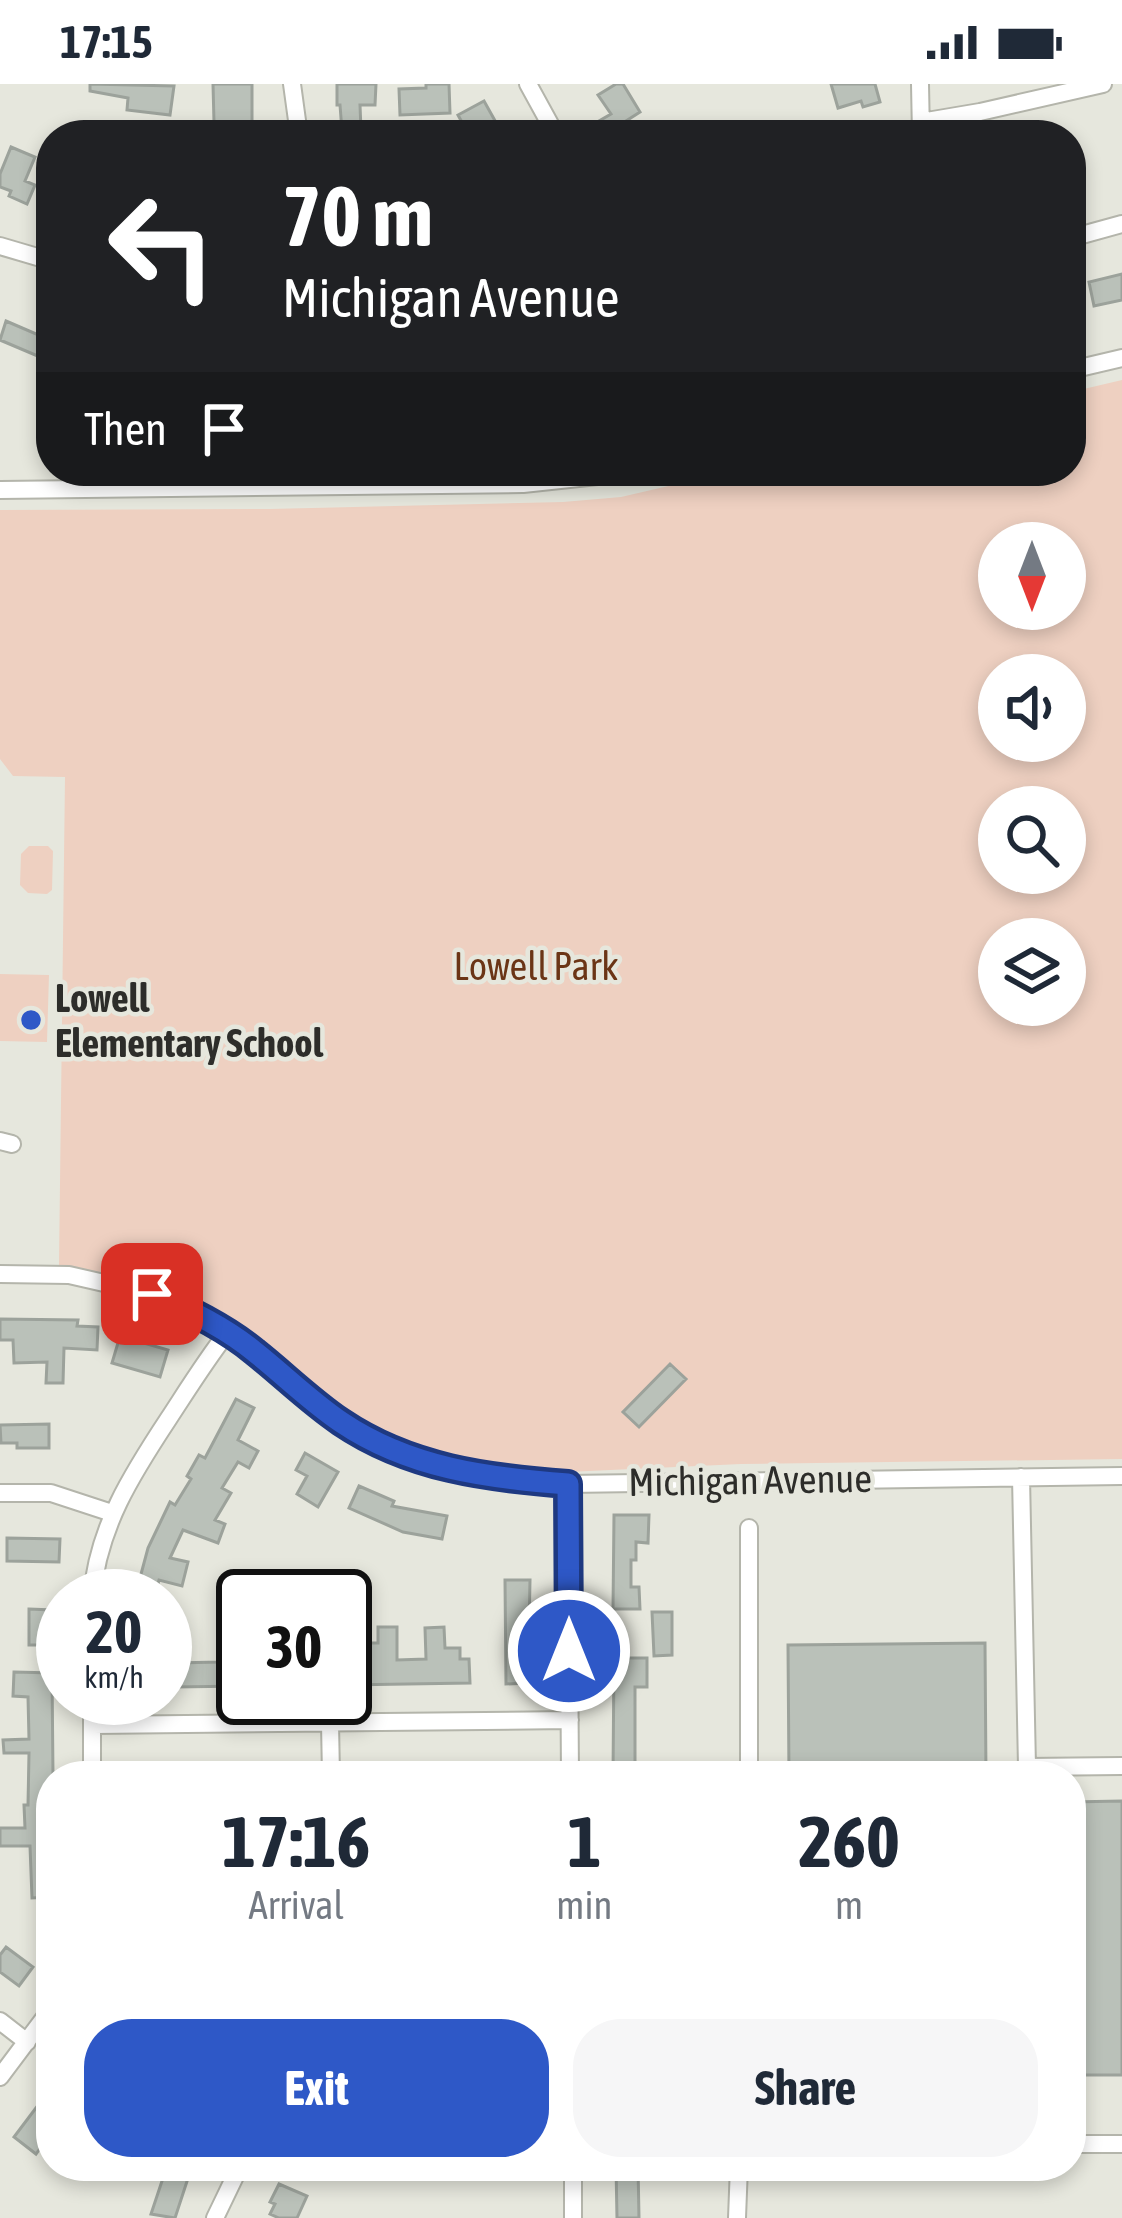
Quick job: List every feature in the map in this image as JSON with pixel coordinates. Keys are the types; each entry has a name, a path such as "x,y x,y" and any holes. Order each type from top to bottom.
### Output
{"street":[{"path":"292,84 297,120"},
{"path":"528,84 548,120"},
{"path":"920,84 921,120"},
{"path":"950,120 1103,84"},
{"path":"1086,234 1122,224"},
{"path":"0,246 36,257"},
{"path":"1086,366 1122,358"},
{"path":"0,490 349,486"},
{"name":"Michigan Avenue","path":"0,1274 69,1275 122,1285 175,1304 257,1354 340,1421 392,1450 470,1474 568,1484 1122,1476"},
{"path":"96,1569 112,1513 153,1442 227,1333"},
{"path":"1021,1477 1027,1761"},
{"path":"568,1484 570,1761"},
{"path":"0,1493 51,1493 112,1513"},
{"path":"749,1528 749,1761"},
{"path":"372,1722 570,1720"},
{"path":"93,1761 94,1725"},
{"path":"330,1725 331,1761"},
{"path":"1086,1767 1122,1766"},
{"path":"0,2021 27,2042"},
{"path":"0,2078 36,2030"},
{"path":"1086,2144 1122,2144"},
{"path":"215,2218 233,2181"},
{"path":"573,2181 573,2218"},
{"path":"737,2218 738,2181"}],"green space":[{"name":"Lowell Park","path":"1122,380 1122,1459 741,1464 567,1472 480,1466 417,1449 365,1424 262,1339 208,1306 125,1277 59,1265 65,777 13,776 0,759 0,510 563,502 621,497 668,486 1086,486 1086,388"},
{"path":"29,846 48,846 53,851 52,890 47,894 28,893 20,885 21,854"},
{"path":"0,974 49,975 47,1042 0,1041"}],"building":[{"path":"90,84 174,86 170,115 127,110 128,98 90,91"},
{"path":"213,84 252,84 252,120 214,120"},
{"path":"337,84 376,84 375,105 360,105 361,120 341,120"},
{"path":"426,84 449,84 450,113 400,115 399,89 426,88"},
{"path":"623,84 640,112 628,120 601,120 611,114 598,95"},
{"path":"831,84 875,84 880,102 863,107 861,101 838,108"},
{"path":"484,101 495,120 461,120 458,115"},
{"path":"11,147 35,157 25,181 35,185 27,204 0,187"},
{"path":"1122,274 1122,300 1094,306 1089,282"},
{"path":"6,321 36,334 36,355 0,340"},
{"path":"0,1319 78,1320 77,1326 98,1327 97,1350 64,1348 63,1383 46,1383 47,1362 14,1363 13,1340 0,1340"},
{"path":"120,1336 168,1350 160,1377 112,1363"},
{"path":"670,1364 686,1379 639,1427 623,1412"},
{"path":"236,1399 254,1408 238,1440 258,1451 249,1468 238,1462 222,1488 231,1493 215,1520 225,1524 218,1543 183,1530 170,1558 188,1562 186,1569 142,1569 170,1502 175,1505 199,1455 205,1458"},
{"path":"49,1424 49,1448 1,1443 0,1425"},
{"path":"305,1453 338,1472 318,1507 297,1494 307,1476 296,1470"},
{"path":"359,1486 394,1501 392,1506 447,1516 442,1539 403,1532 349,1508"},
{"path":"614,1515 649,1515 648,1543 636,1542 636,1560 631,1560 631,1587 639,1587 640,1609 613,1609"},
{"path":"7,1538 60,1539 59,1562 7,1561"},
{"path":"505,1580 530,1580 528,1683 506,1684"},
{"path":"29,1609 36,1609 36,1645 29,1645"},
{"path":"652,1612 672,1612 672,1655 654,1656"},
{"path":"378,1627 397,1627 397,1660 426,1659 425,1628 444,1627 445,1648 460,1648 460,1659 469,1659 470,1683 372,1685 372,1643 378,1643"},
{"path":"985,1643 986,1761 789,1761 788,1645"},
{"path":"614,1658 647,1658 647,1687 635,1687 635,1761 613,1761"},
{"path":"216,1662 216,1686 192,1687 192,1663"},
{"path":"14,1672 36,1673 36,1725 53,1725 53,1761 36,1761 36,1898 32,1898 30,1846 0,1846 0,1828 25,1828 29,1753 4,1753 3,1740 29,1739 28,1697 13,1696"},
{"path":"1122,1801 1122,2075 1086,2075 1086,1802"},
{"path":"6,1947 33,1967 19,1986 0,1972 0,1955"},
{"path":"36,2108 36,2154 14,2137"},
{"path":"162,2181 187,2181 175,2218 151,2214"},
{"path":"616,2181 638,2181 639,2218 617,2218"},
{"path":"279,2184 307,2196 297,2218 270,2214"}],"place":[{"name":"Lowell Elementary School","path":"31,1020"}],"route":[{"path":"152,1294 237,1338 301,1393 392,1450 470,1474 568,1484 569,1651"}]}
